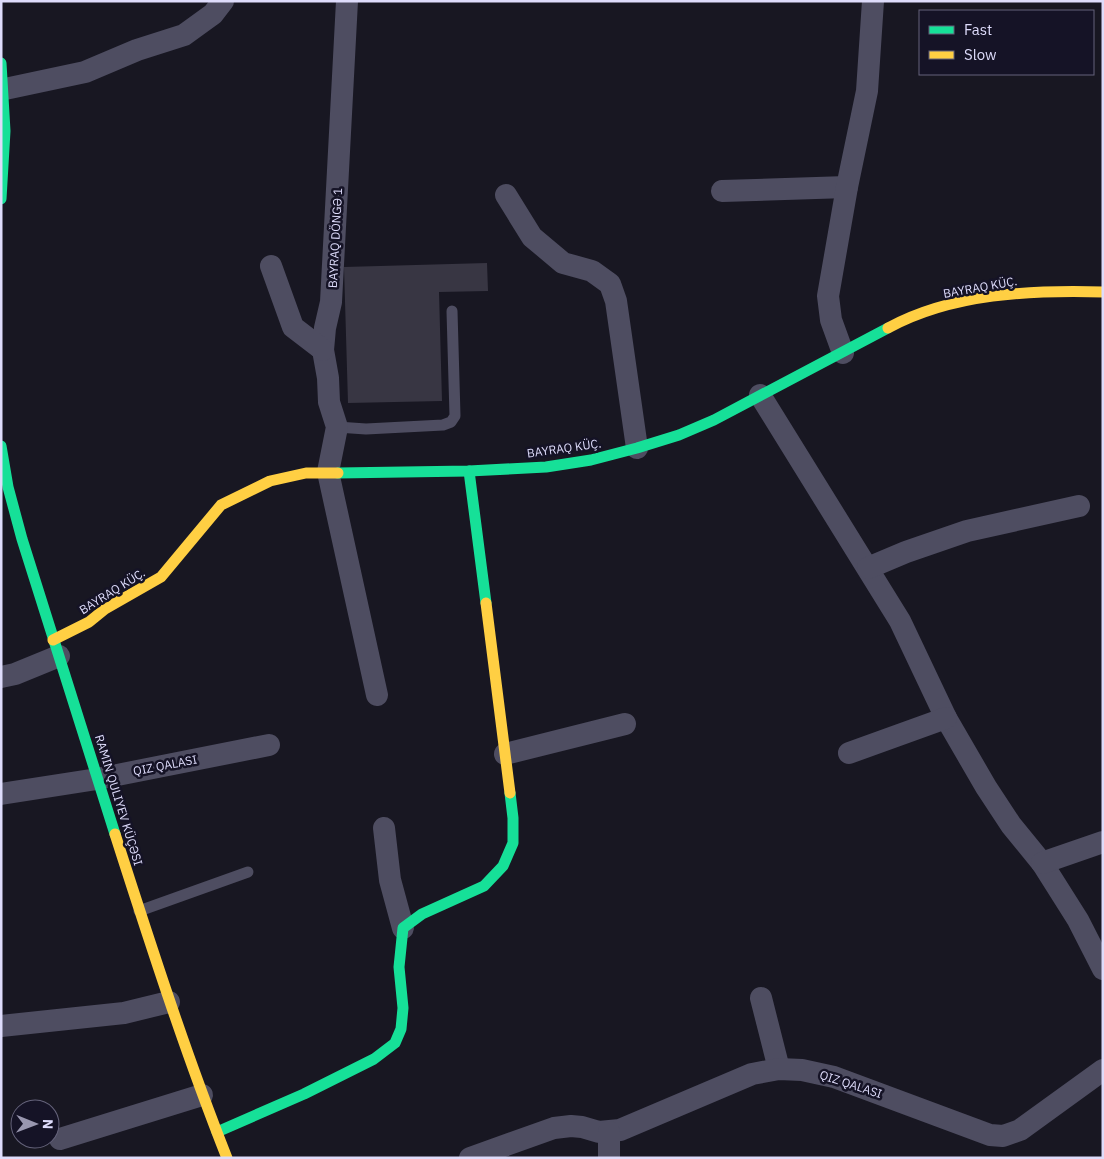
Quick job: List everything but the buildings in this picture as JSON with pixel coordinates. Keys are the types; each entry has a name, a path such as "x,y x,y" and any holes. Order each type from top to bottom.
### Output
{"street":[{"path":"5,89 85,72 137,50 184,35 213,14 222,1"},
{"name":"BAYRAQ DÖNGƏ 1","path":"328,472 337,427 329,402 328,378 323,350 325,328 331,302 347,1"},
{"path":"843,353 831,320 828,296 847,187 867,91 873,1"},
{"path":"1,63 5,89 1,199"},
{"path":"722,191 847,187"},
{"path":"506,195 532,236 563,263 592,271 610,284 616,301 637,448"},
{"path":"271,266 293,326 323,350"},
{"name":"BAYRAQ KÜÇ.","path":"56,648 105,609 161,577 221,505 249,490 270,482 306,473 469,472 546,467 591,460 637,448 705,424 905,319 965,301 1059,291 1103,292"},
{"path":"760,395 900,622 946,718 986,787 1006,818 1042,863 1078,920 1103,969"},
{"name":"RAMIN QULIYEV KÜÇƏSI","path":"1,446 8,487 22,539 97,778 169,1002 227,1158"},
{"path":"328,472 377,695"},
{"path":"402,928 422,914 484,886 503,866 513,843 513,818 469,472"},
{"path":"868,568 906,552 967,531 1079,506"},
{"path":"1,678 15,674 56,648"},
{"path":"849,753 946,718"},
{"path":"505,754 625,724"},
{"path":"1,794 97,778 269,745"},
{"path":"218,1132 304,1094 374,1059 395,1043 401,1029 403,1008 399,967 402,928 390,880 384,828"},
{"path":"1042,863 1103,842"},
{"path":"761,998 779,1069"},
{"path":"1,1026 124,1013 169,1002"},
{"path":"470,1158 554,1128 582,1127 599,1132 620,1130 752,1074 779,1069 802,1070 834,1077 990,1135 1003,1136 1020,1130 1103,1070"},
{"path":"60,1139 202,1095"},
{"path":"609,1132 609,1158"}],"lane":[{"path":"337,427 366,429 443,425 451,422 455,416 452,311"},
{"path":"139,910 248,872"}],"traffic: fast":[{"path":"1,63 5,131 1,199"},
{"path":"338,473 469,471 546,467 591,460 637,448 679,435 714,420 888,328"},
{"path":"1,446 8,487 22,539 115,834"},
{"path":"469,471 486,603"},
{"path":"217,1132 304,1094 374,1059 395,1043 401,1029 403,1008 399,967 403,928 422,914 484,886 503,866 513,843 510,793"}],"traffic: slow":[{"path":"888,328 938,307 992,296 1020,293 1103,292"},
{"path":"53,640 89,622 105,609 161,577 221,505 270,481 306,473 338,473"},
{"path":"486,603 510,793"},
{"path":"115,834 182,1038 227,1158"}]}
